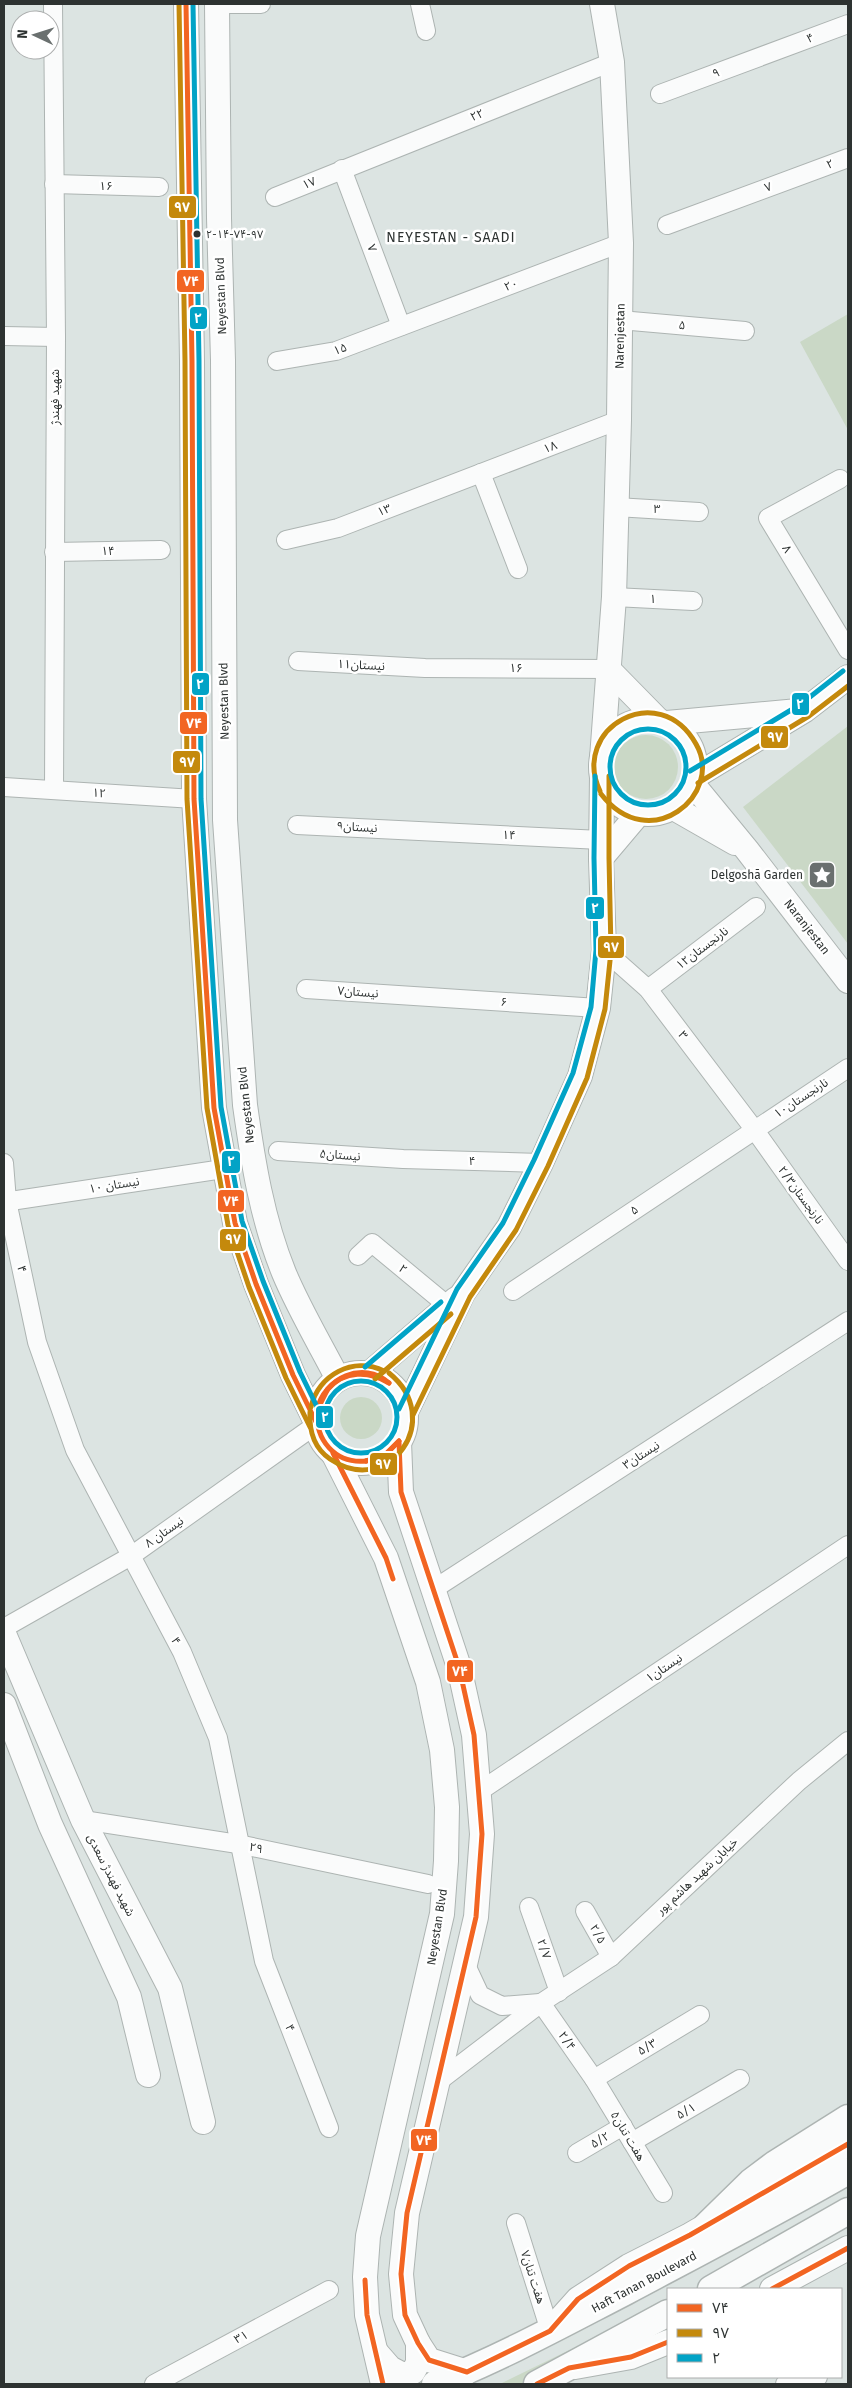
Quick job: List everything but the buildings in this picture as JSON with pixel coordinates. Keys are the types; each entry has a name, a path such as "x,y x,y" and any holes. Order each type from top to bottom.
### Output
{"main road":[{"path":"186,4 192,361 194,799 214,1108 223,1169 235,1223 256,1284 293,1375 317,1424 320,1435 333,1453 346,1460 361,1463 376,1460 389,1454 399,1442 406,1422 406,1412 402,1398 394,1387 383,1378 370,1373 348,1374 338,1379 321,1398 317,1411 317,1424"},
{"name":"Neyestan Blvd","path":"217,4 223,370 226,820 245,1105 251,1149 264,1215 285,1273 338,1379"},
{"name":"Narenjestan","path":"455,1300 509,1226 541,1163 580,1076 598,1008 604,950 601,849 602,767 614,597 621,243 612,62 602,4"},
{"path":"608,668 663,722 680,732 690,745 694,761 693,780 684,797 672,807 657,813 639,813 626,808 615,800 607,789 602,767 607,744 623,727 644,720 663,722 805,710"},
{"path":"693,780 805,710 848,677"},
{"name":"Naranjestan","path":"693,780 848,981"},
{"path":"672,807 747,850"},
{"path":"601,849 639,813"},
{"path":"370,1373 455,1300"},
{"path":"406,1412 455,1300"},
{"path":"399,1442 401,1492 416,1543 434,1589 459,1667 474,1736 480,1791 481,1867 476,1917 466,1965 407,2213 401,2274 405,2315 418,2343 429,2360 467,2372"},
{"name":"Neyestan Blvd","path":"333,1453 386,1558 428,1682 442,1750 447,1807 446,1861 442,1914 368,2236 365,2276 367,2315 383,2384"},
{"name":"شهید فهندژ سعدی","path":"4,1634 83,1820 170,1988 203,2122"},
{"path":"4,1705 50,1824 129,1998 148,2075"},
{"path":"706,2226 751,2182 775,2164 848,2118"},
{"path":"550,2331 578,2299 629,2266 706,2226 848,2144"},
{"name":"Haft Tanan Boulevard","path":"435,2384 467,2372 550,2331 768,2216 848,2171"},
{"path":"713,2288 848,2211"},
{"path":"774,2288 848,2248"},
{"path":"537,2384 667,2314"},
{"path":"568,2368 631,2357 667,2342"},
{"path":"376,2352 390,2368 403,2375 413,2372 418,2363 418,2343"}],"street":[{"name":"شهید فهندژ","path":"54,4 56,337 54,790"},
{"path":"226,4 262,4"},
{"path":"420,4 426,31"},
{"name":"۴","path":"772,52 848,24"},
{"name":"۹","path":"660,94 772,52"},
{"name":"۲۲","path":"342,169 612,62"},
{"name":"۲","path":"812,171 848,158"},
{"name":"۱۷","path":"275,197 342,169"},
{"name":"۷","path":"342,169 402,326"},
{"name":"۷","path":"667,224 812,171"},
{"name":"۱۶","path":"54,184 159,187"},
{"name":"۲۰","path":"402,326 621,243"},
{"name":"۵","path":"620,320 745,331"},
{"name":"۱۵","path":"277,361 336,351 402,326"},
{"path":"4,336 56,337"},
{"name":"۱۸","path":"481,473 619,420"},
{"path":"481,473 518,569"},
{"name":"۱۳","path":"286,540 338,528 481,473"},
{"name":"۸","path":"840,478 768,518 848,650"},
{"name":"۳","path":"616,506 699,512"},
{"name":"۱۴","path":"54,552 161,550"},
{"name":"۱","path":"614,597 693,601"},
{"name":"۱۱نیستان","path":"298,661 425,668"},
{"name":"۱۶","path":"425,668 608,668"},
{"name":"۱۲","path":"4,787 194,799"},
{"name":"۹نیستان","path":"297,825 417,830"},
{"name":"۱۴","path":"417,830 601,849"},
{"name":"۱۲نارنجستان","path":"648,989 756,906"},
{"name":"۳","path":"604,950 648,989 754,1129"},
{"name":"۷نیستان","path":"306,989 410,996"},
{"name":"۶","path":"410,996 598,1008"},
{"name":"۱۰نارنجستان","path":"754,1129 848,1068"},
{"name":"۵","path":"513,1291 754,1129"},
{"name":"۲/۳نارنجستان","path":"754,1129 848,1261"},
{"name":"۵نیستان","path":"278,1151 403,1159"},
{"name":"۴","path":"403,1159 541,1163"},
{"name":"۴","path":"4,1163 6,1201 37,1342 74,1450 182,1652 218,1738 238,1844 264,1961 330,2128"},
{"name":"نیستان ۱۰","path":"6,1201 223,1169"},
{"name":"۲","path":"358,1256 372,1243 455,1300"},
{"name":"۳نیستان","path":"434,1589 848,1321"},
{"name":"نیستان ۸","path":"4,1628 131,1556 317,1424"},
{"name":"۱نیستان","path":"480,1791 848,1544"},
{"name":"خیابان شهید هاشم پور","path":"439,2081 541,2003 610,1957 798,1781 848,1741"},
{"name":"۲۹","path":"83,1820 238,1844 428,1884"},
{"name":"۲/۷","path":"529,1906 559,1992"},
{"name":"۲/۵","path":"584,1911 610,1957"},
{"name":"خیابان شهید هاشم پور","path":"466,1965 480,1995 502,2006 541,2003"},
{"name":"۲/۴","path":"541,2003 594,2079"},
{"name":"۵/۳","path":"594,2079 700,2015"},
{"name":"هفت تنان۵","path":"594,2079 663,2193"},
{"name":"۵/۱","path":"632,2142 740,2080"},
{"name":"۵/۲","path":"577,2154 623,2126"},
{"name":"هفت تنان۷","path":"516,2223 550,2331"},
{"name":"۳۱","path":"154,2384 329,2290"},
{"path":"785,2384 813,2378"}],"green space":[{"path":"848,314 848,430 800,342"},
{"name":"Delgoshā Garden","path":"848,726 848,944 743,807"},
{"path":"646,735 664,741 672,749 678,767 672,785 664,793 646,799 628,793 620,785 614,767 620,749 628,741"},
{"path":"361,1397 376,1403 382,1418 376,1433 361,1439 346,1433 340,1418 346,1403"},
{"path":"592,2339 598,2345 520,2384 500,2384"}],"transit line":[{"name":"۹۷","path":"179,4 185,361 187,799 207,1108 228,1225 249,1287 286,1378 310,1427"},
{"name":"۷۴","path":"186,4 192,361 194,799 214,1108 235,1223 256,1284 293,1375 317,1424"},
{"name":"۲","path":"193,4 199,361 201,799 221,1107 242,1221 263,1281 300,1372 324,1421"},
{"name":"۲","path":"690,771 801,704 843,671"},
{"name":"۹۷","path":"698,783 809,716 848,686"},
{"name":"۹۷","path":"600,791 594,768 597,748 607,731 623,719 641,713 661,715 680,724 696,744 702,763 700,782 692,798 678,811 660,819 641,820 620,812 601,794"},
{"name":"۲","path":"648,729 663,732 675,740 683,752 686,767 683,782 675,794 663,802 648,805 633,802 621,794 613,782 610,767 613,752 621,740 633,732 648,729"},
{"name":"۲","path":"399,1409 457,1289 503,1223 573,1073 591,1007 596,950 595,776"},
{"name":"۹۷","path":"413,1415 470,1297 516,1230 548,1166 587,1078 605,1009 611,951 609,776"},
{"name":"۲","path":"365,1367 441,1302"},
{"name":"۹۷","path":"375,1379 451,1314"},
{"name":"۹۷","path":"311,1407 321,1386 338,1371 360,1366 384,1371"},
{"name":"۷۴","path":"317,1410 321,1399 328,1389 336,1381 346,1376 368,1373 379,1376 389,1383"},
{"name":"۹۷","path":"310,1412 310,1426 316,1444 330,1459 352,1469 372,1469 390,1461 403,1448 411,1431 412,1411 405,1392 389,1373"},
{"name":"۷۴","path":"317,1410 328,1389 342,1378 357,1374 373,1376 389,1383"},
{"name":"۲","path":"368,1381 387,1391 395,1403 397,1417 395,1431 387,1443 375,1451 354,1453 335,1443 327,1431 325,1410 335,1391 347,1383 368,1381"},
{"name":"۷۴","path":"317,1410 319,1431 329,1448 345,1459 366,1461"},
{"name":"۷۴","path":"366,1461 386,1454 399,1441"},
{"name":"۷۴","path":"366,1461 384,1456 399,1441"},
{"name":"۷۴","path":"399,1442 401,1492 459,1667 474,1735 482,1834 476,1917 407,2213 401,2274 405,2315 418,2343 429,2360 467,2372 550,2331 578,2299 629,2266 690,2235 848,2144"},
{"name":"۷۴","path":"333,1453 386,1558 393,1579"},
{"name":"۷۴","path":"774,2288 848,2248"},
{"name":"۷۴","path":"365,2280 367,2315 383,2384"},
{"name":"۷۴","path":"537,2384 569,2368 631,2357 667,2342"}],"place":[{"name":"۲-۱۴-۷۴-۹۷","path":"197,234"},
{"name":"Delgoshā Garden","path":"822,875"}],"district":[{"name":"NEYESTAN - SAADI","path":"451,237"}]}
